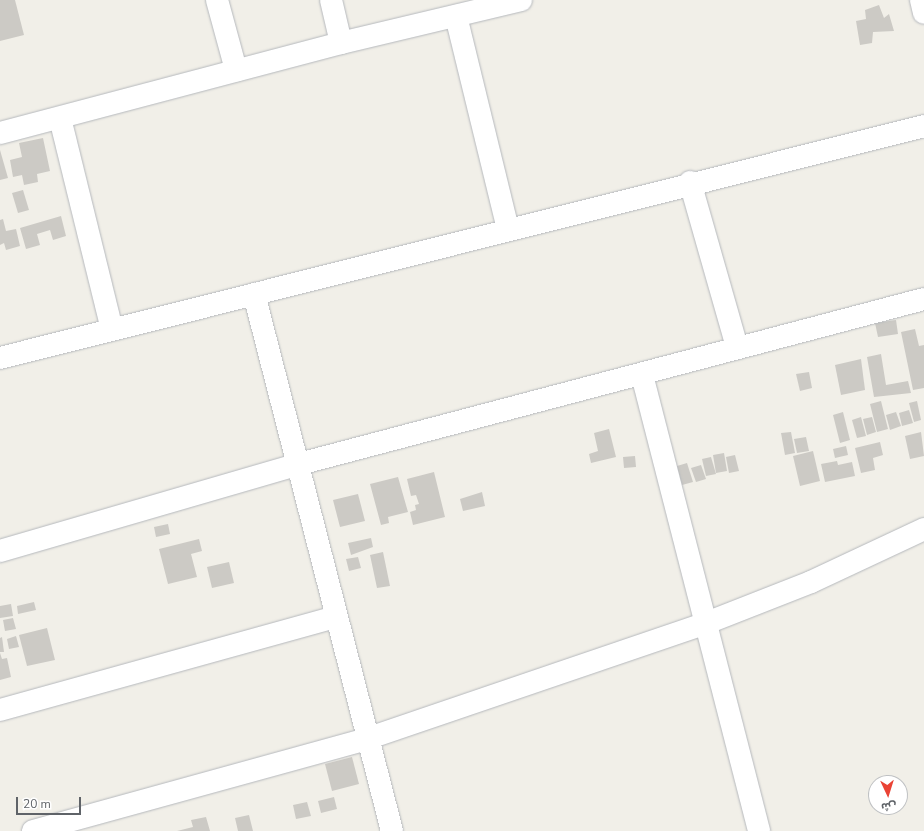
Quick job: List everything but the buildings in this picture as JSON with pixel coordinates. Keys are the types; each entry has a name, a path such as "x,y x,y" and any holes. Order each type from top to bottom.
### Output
{"street":[{"path":"216,0 236,70"},
{"path":"331,0 341,43"},
{"path":"0,133 341,43 520,0"},
{"path":"921,0 924,13"},
{"path":"456,16 508,229"},
{"path":"60,118 112,329"},
{"path":"0,358 690,182 924,126"},
{"path":"690,182 737,347"},
{"path":"254,294 299,464 366,739 392,831"},
{"path":"0,551 299,464 642,375 737,347 924,299"},
{"path":"642,375 704,624 758,831"},
{"path":"33,831 366,739 704,624 812,582 924,529"},
{"path":"0,710 336,616"}]}
